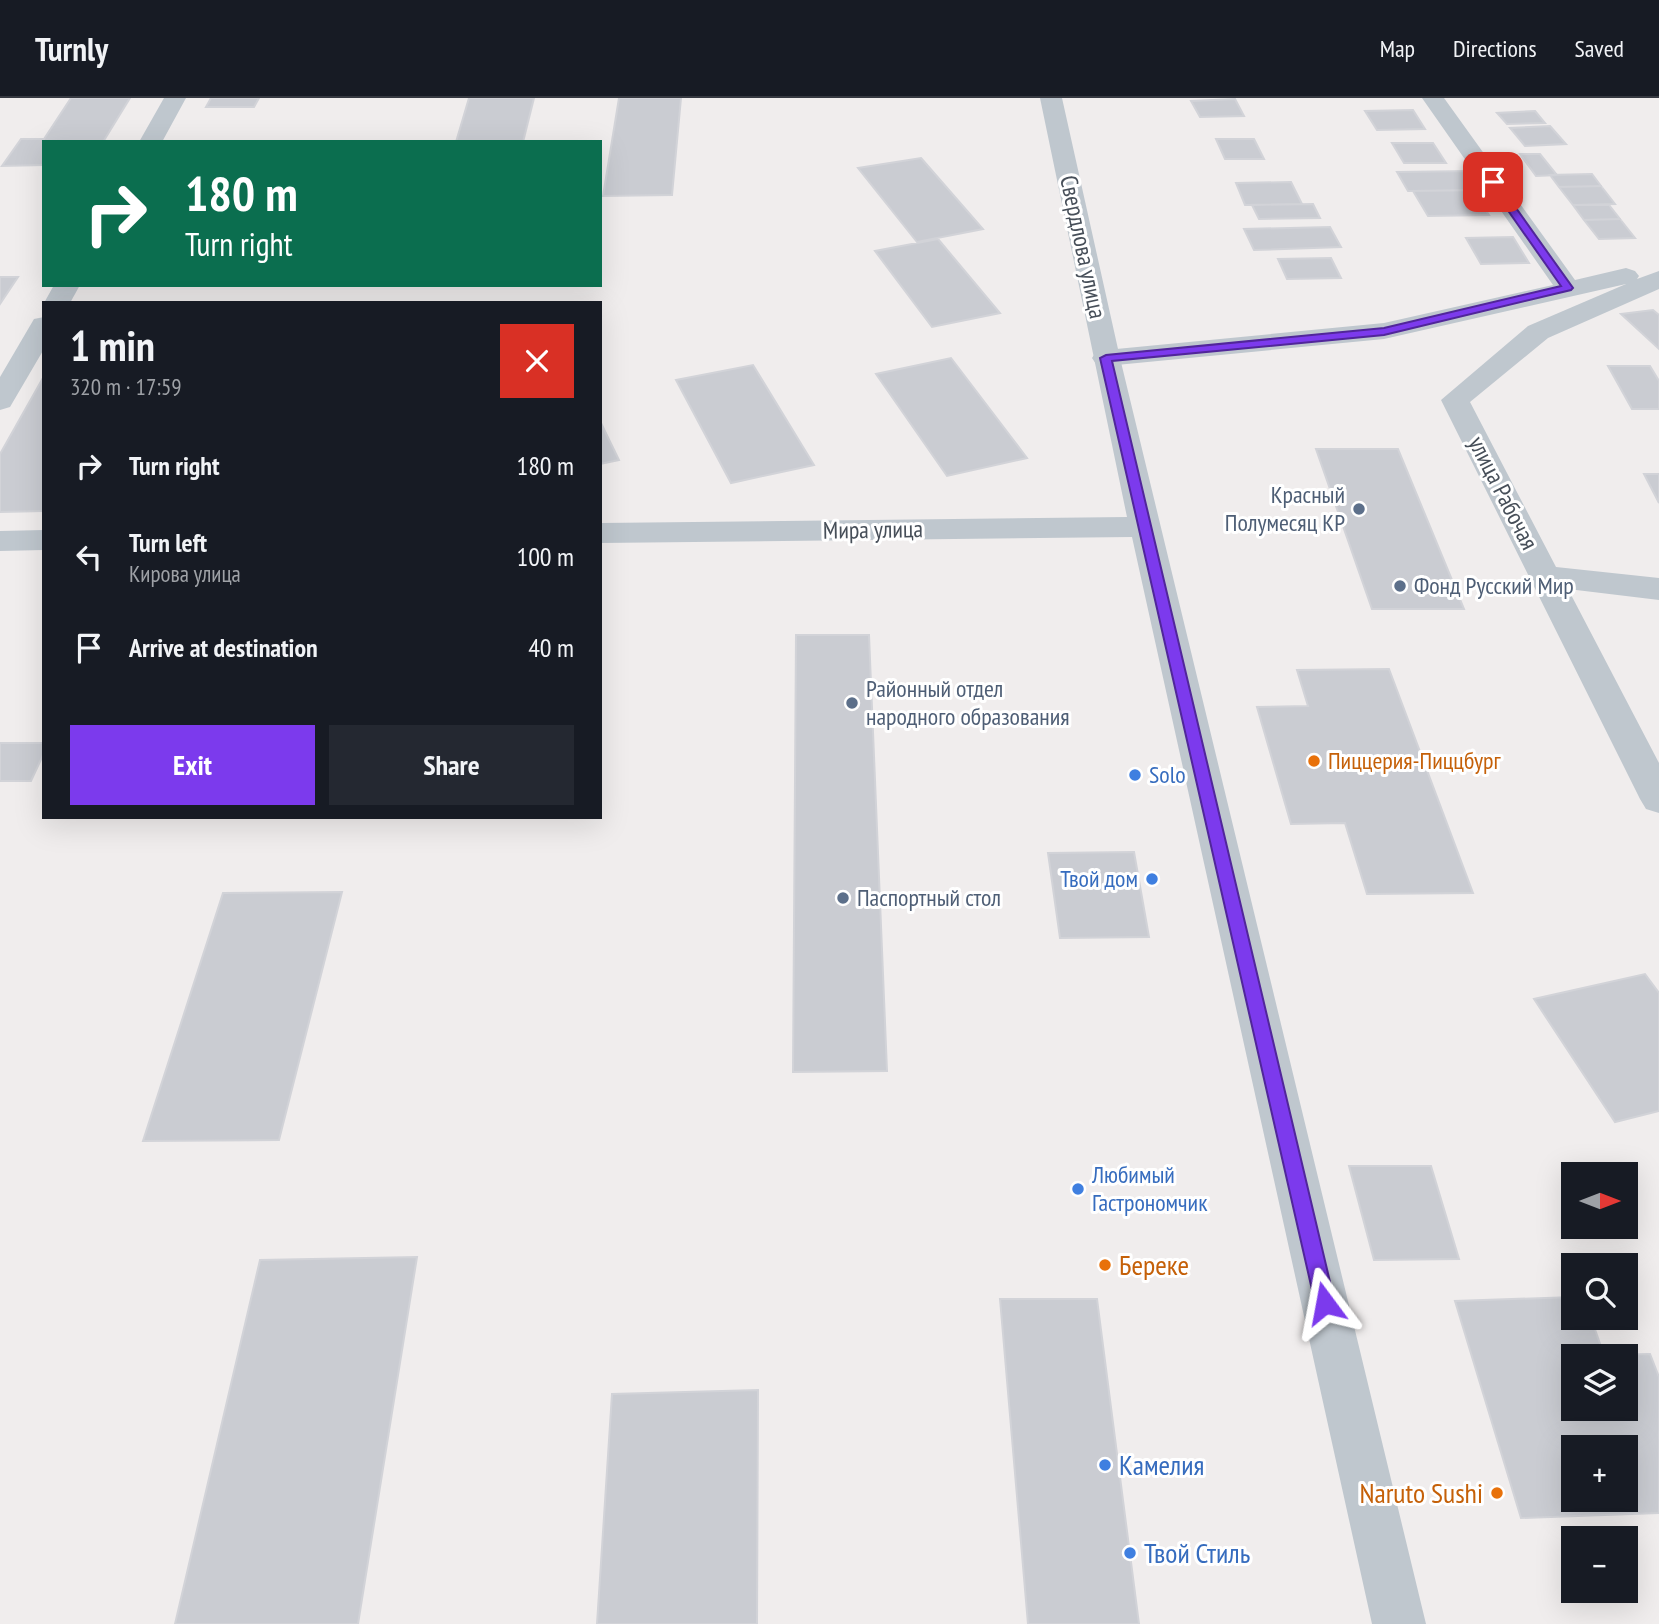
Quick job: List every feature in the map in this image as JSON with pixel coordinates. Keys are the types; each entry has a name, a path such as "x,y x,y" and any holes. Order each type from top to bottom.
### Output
{"street":[{"path":"151,140 175,98"},
{"name":"Свердлова улица","path":"1051,98 1106,358 1399,1624"},
{"path":"1433,98 1567,288"},
{"path":"1106,358 1384,331 1567,288 1659,270"},
{"name":"улица Рабочая","path":"1659,279 1538,332 1455,400 1659,799"},
{"path":"0,401 42,328"},
{"name":"Мира улица","path":"602,533 1147,527"},
{"path":"0,541 42,540"},
{"path":"1545,576 1659,589"}],"building":[{"path":"71,98 130,98 104,140 42,140 42,165 2,166 21,139 44,139"},
{"path":"211,98 259,98 254,107 206,107"},
{"path":"469,98 534,98 524,140 457,140"},
{"path":"619,98 681,98 672,195 603,196"},
{"path":"1235,99 1244,116 1200,117 1191,101"},
{"path":"1413,110 1425,129 1377,130 1365,111"},
{"path":"1535,111 1545,123 1507,124 1497,113"},
{"path":"1550,126 1566,144 1525,146 1510,128"},
{"path":"1216,139 1254,139 1264,159 1225,159"},
{"path":"1392,143 1433,143 1446,163 1404,163"},
{"path":"1520,154 1540,154 1557,175 1536,176"},
{"path":"921,158 983,229 917,242 858,168"},
{"path":"1474,171 1487,190 1408,191 1397,172"},
{"path":"1592,174 1601,186 1559,187 1550,175"},
{"path":"1291,182 1302,204 1245,205 1236,183"},
{"path":"1601,186 1615,204 1573,205 1559,187"},
{"path":"1472,190 1489,215 1428,216 1413,191"},
{"path":"1313,204 1320,218 1259,219 1252,205"},
{"path":"1573,205 1609,205 1620,219 1584,220"},
{"path":"1620,219 1635,238 1599,239 1584,220"},
{"path":"1330,227 1341,247 1254,250 1244,229"},
{"path":"1513,237 1529,263 1481,264 1466,238"},
{"path":"938,239 1000,313 932,327 875,251"},
{"path":"1331,258 1341,278 1287,279 1278,259"},
{"path":"0,277 18,277 0,304"},
{"path":"1653,310 1659,315 1659,349 1621,314"},
{"path":"951,358 1027,458 947,476 876,374"},
{"path":"753,365 814,465 731,483 676,380"},
{"path":"1608,366 1650,366 1659,381 1659,409 1632,409"},
{"path":"42,380 42,511 0,512 0,454"},
{"path":"602,425 619,460 602,464"},
{"path":"1316,449 1398,449 1464,609 1372,609"},
{"path":"1644,474 1659,474 1659,503"},
{"path":"796,635 869,635 887,1071 793,1072"},
{"path":"1389,669 1473,893 1367,894 1345,823 1291,824 1257,707 1308,706 1297,670"},
{"path":"0,743 42,743 42,757 31,781 0,781"},
{"path":"1134,852 1149,937 1060,938 1048,853"},
{"path":"342,892 279,1140 143,1141 223,893"},
{"path":"1645,974 1659,993 1659,1111 1615,1122 1534,999"},
{"path":"1349,1166 1431,1166 1459,1259 1374,1260"},
{"path":"417,1257 358,1624 175,1624 260,1260"},
{"path":"1561,1297 1561,1330 1595,1330 1600,1344 1561,1344 1561,1421 1638,1421 1638,1354 1650,1354 1659,1377 1659,1513 1521,1518 1455,1301"},
{"path":"1000,1299 1097,1299 1139,1624 1028,1624"},
{"path":"758,1390 757,1624 597,1624 612,1394"}],"place":[{"name":"Красный Полумесяц КР","path":"1359,509"},
{"name":"Фонд Русский Мир","path":"1400,586"},
{"name":"Районный отдел народного образования","path":"852,703"},
{"name":"Пиццерия-Пиццбург","path":"1314,761"},
{"name":"Solo","path":"1135,775"},
{"name":"Твой дом","path":"1152,879"},
{"name":"Паспортный стол","path":"843,898"},
{"name":"Любимый Гастрономчик","path":"1078,1189"},
{"name":"Береке","path":"1105,1265"},
{"name":"Камелия","path":"1105,1465"},
{"name":"Naruto Sushi","path":"1497,1493"},
{"name":"Твой Стиль","path":"1130,1553"}],"route":[{"path":"1325,1303 1106,358 1384,331 1567,288 1493,182"}]}
